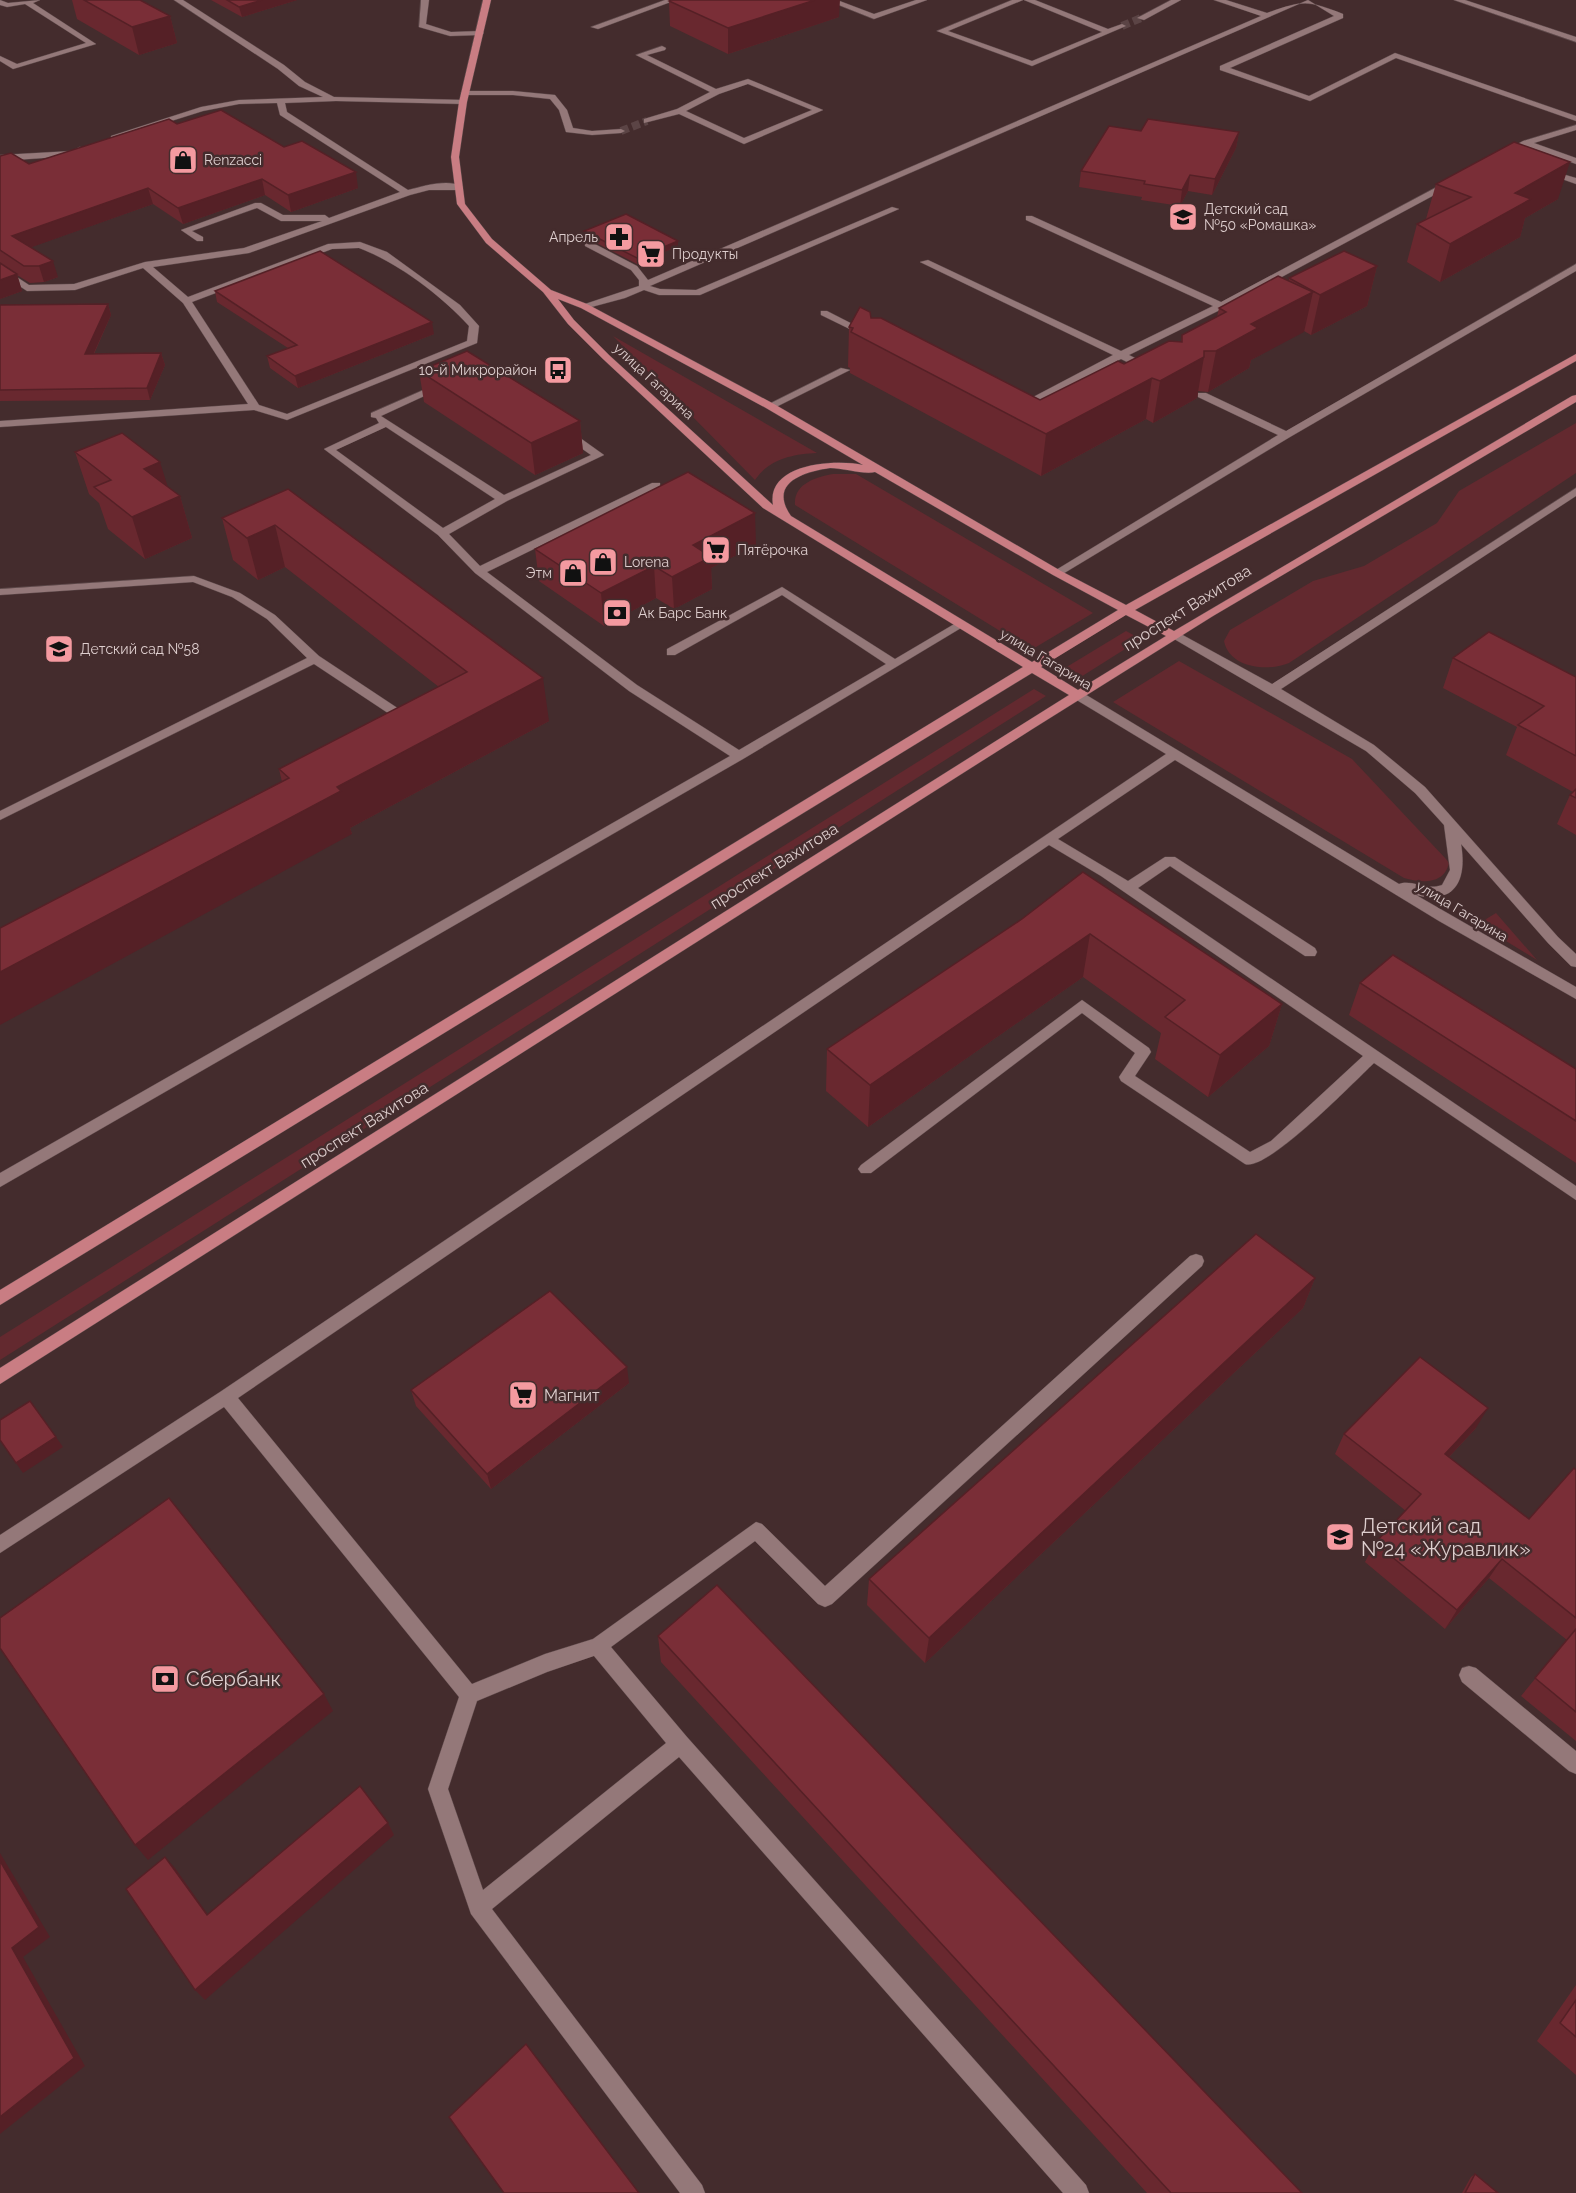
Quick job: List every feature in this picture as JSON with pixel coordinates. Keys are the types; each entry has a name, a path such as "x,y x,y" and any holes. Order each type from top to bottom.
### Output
{"main road":[{"name":"улица Гагарина","path":"488,0 464,97 455,157 461,204 489,241 546,290 571,322 606,357 767,506 1078,696"},
{"name":"улица Гагарина","path":"546,290 584,306 770,406 1057,573 1176,636"},
{"name":"проспект Вахитова","path":"0,1298 1162,588 1576,357"},
{"name":"проспект Вахитова","path":"0,1377 1209,614 1576,398"},
{"path":"797,526 780,511 776,498 782,485 796,474 817,467 841,465 865,468 891,476"}],"street":[{"path":"0,2 7,5 36,0"},
{"path":"178,0 281,67 302,84 336,99"},
{"path":"424,0 422,25 450,34 480,33"},
{"path":"595,27 672,0"},
{"path":"830,0 874,17 923,0"},
{"path":"1019,0 941,31 1032,64 1122,26"},
{"path":"1028,0 1109,32"},
{"path":"1141,18 1177,0"},
{"path":"1218,0 1265,15"},
{"path":"584,306 622,296 1304,0"},
{"path":"1311,0 1340,16 1223,68 1310,99 1395,55 1576,119"},
{"path":"1458,0 1576,40"},
{"path":"0,58 16,68 92,44 27,2"},
{"path":"662,48 640,55 716,92"},
{"path":"647,121 680,111 716,92 748,81 819,110 744,141 680,111"},
{"path":"105,141 201,109 239,102 464,97 513,93 552,97 563,110 569,130 592,133 621,130"},
{"path":"281,101 284,113 407,193"},
{"path":"1490,161 1526,143 1576,127"},
{"path":"1526,143 1576,161"},
{"path":"0,158 73,153 94,145"},
{"path":"1500,156 1511,159"},
{"path":"1533,166 1576,181"},
{"path":"1011,409 1020,409 1121,355 1221,306 1459,178"},
{"path":"0,269 27,288 75,287 145,265 246,251 407,193 429,187 459,187"},
{"path":"200,239 185,230 258,205 281,218 337,218"},
{"path":"643,286 659,292 697,292 895,209"},
{"path":"1029,218 1221,306"},
{"path":"588,244 634,268 644,280 643,286"},
{"path":"0,424 255,407 287,417 472,343 474,326 457,308 384,254 360,245 331,246 187,301"},
{"path":"925,262 1160,374"},
{"path":"145,265 187,301 255,407"},
{"path":"1057,573 1286,435 1576,267"},
{"path":"824,313 873,337"},
{"path":"770,406 845,370"},
{"path":"450,382 375,415 503,499"},
{"path":"1202,395 1286,435"},
{"path":"387,423 329,449 442,533 479,571 633,688 739,756"},
{"path":"442,533 503,499 599,455 558,427"},
{"path":"479,571 657,486"},
{"path":"1272,689 1576,491"},
{"path":"0,592 194,579 236,595 271,617 315,659 417,727"},
{"path":"671,652 782,590 893,663"},
{"path":"0,1181 739,756 960,625"},
{"name":"улица Гагарина","path":"1176,636 1272,689 1370,748 1420,790 1553,940 1576,962"},
{"path":"0,816 315,659"},
{"name":"улица Гагарина","path":"1078,696 1176,753 1381,880 1576,994"},
{"path":"0,1545 226,1397 1176,753"},
{"path":"1381,880 1421,893 1433,894 1447,890 1454,880 1458,865 1447,819"},
{"path":"1050,840 1128,888 1576,1194"},
{"path":"1128,888 1170,860 1310,951"},
{"path":"866,1169 1082,1005 1144,1052 1126,1077 1250,1160 1276,1145 1372,1056"},
{"path":"694,2193 478,1907 438,1790 469,1695 545,1663 598,1646 756,1530 825,1598 1196,1261"},
{"path":"226,1397 469,1695"},
{"path":"598,1646 680,1744 1078,2193"},
{"path":"1469,1675 1576,1764"},
{"path":"478,1907 680,1744"}],"shaded area":[{"path":"613,336 817,453 774,462 755,480"},
{"path":"1576,423 1576,473 1289,663 1271,667 1250,666 1233,657 1227,650 1224,641 1230,630 1313,581 1364,566 1437,523 1459,491"},
{"path":"833,474 856,474 1093,613 1031,650 795,505 795,498 802,487 820,477"},
{"path":"1126,631 1141,639 1076,680 1060,671"},
{"path":"1179,661 1352,759 1446,859 1449,863 1446,870 1437,879 1431,881 1404,878 1113,702"},
{"path":"1034,689 1046,696 0,1360 0,1337"},
{"path":"1496,913 1537,960 1478,924"}],"building":[{"path":"84,0 140,0 170,16 132,27"},
{"path":"227,0 262,0 239,7"},
{"path":"815,0 728,28 669,1"},
{"path":"221,110 284,147 302,141 356,172 288,195 262,179 178,208 148,188 12,236 53,261 39,266 24,266 0,250 0,156 11,153 29,164 169,119 177,124"},
{"path":"1148,119 1239,132 1215,179 1190,175 1182,190 1144,184 1145,181 1081,171 1109,126 1141,131"},
{"path":"1514,142 1570,162 1515,193 1531,199 1450,244 1417,224 1471,197 1436,184"},
{"path":"626,214 678,241 637,258 584,231"},
{"path":"320,251 432,322 295,376 267,356 297,345 215,291"},
{"path":"1344,251 1377,266 1320,295 1289,278"},
{"path":"0,263 17,274 0,280"},
{"path":"1278,276 1313,292 1251,324 1258,328 1216,351 1204,351 1204,357 1160,381 1152,378 1046,434 851,332 853,328 849,327 860,307 870,312 871,318 881,318 1040,400 1118,361 1124,364 1169,341 1182,342 1182,335 1226,312 1219,308"},
{"path":"108,304 85,354 161,353 147,388 0,390 0,305"},
{"path":"467,351 580,421 531,443 419,371"},
{"path":"122,433 160,462 144,469 180,496 132,517 94,487 111,480 75,452"},
{"path":"688,472 755,513 693,545 711,557 672,577 654,566 601,593 535,549"},
{"path":"288,489 543,678 337,787 341,791 0,972 0,928 289,778 279,769 467,672 275,525 247,538 222,518"},
{"path":"1489,632 1576,677 1576,756 1518,725 1544,706 1453,658"},
{"path":"1576,789 1576,798 1570,795"},
{"path":"1083,872 1282,1004 1220,1055 1165,1017 1185,1000 1090,934 870,1085 827,1049 1022,919"},
{"path":"1393,955 1576,1069 1576,1121 1360,983"},
{"path":"1256,1234 1315,1278 929,1638 869,1579"},
{"name":"Магнит","path":"550,1291 627,1367 487,1474 411,1390"},
{"path":"1420,1357 1488,1408 1445,1454 1529,1519 1574,1468 1576,1470 1576,1618 1502,1559 1457,1610 1375,1543 1421,1494 1344,1434"},
{"path":"30,1401 56,1437 16,1463 0,1440 0,1420"},
{"name":"Сбербанк","path":"169,1498 324,1694 135,1845 0,1648 0,1618"},
{"path":"717,1585 1302,2193 1171,2193 658,1636"},
{"path":"1576,1629 1576,1712 1535,1678"},
{"path":"360,1786 388,1823 195,1990 126,1889 165,1857 207,1915"},
{"path":"0,1861 39,1927 12,1948 74,2058 0,2117"},
{"path":"1576,2000 1576,2037 1560,2023"},
{"path":"526,2044 639,2193 504,2193 449,2117"},
{"path":"1475,2174 1498,2193 1465,2193"}],"tunnel":[{"path":"1122,26 1141,18"},
{"path":"621,131 647,121"}],"place":[{"name":"Renzacci","path":"183,160"},
{"name":"Детский сад №50 «Ромашка»","path":"1183,217"},
{"name":"Апрель","path":"619,237"},
{"name":"Продукты","path":"651,254"},
{"name":"10-й Микрорайон","path":"558,370"},
{"name":"Пятёрочка","path":"716,550"},
{"name":"Lorena","path":"603,562"},
{"name":"Этм","path":"573,573"},
{"name":"Ак Барс Банк","path":"617,613"},
{"name":"Детский сад №58","path":"59,649"},
{"name":"Магнит","path":"523,1395"},
{"name":"Детский сад №24 «Журавлик»","path":"1340,1537"},
{"name":"Сбербанк","path":"165,1679"}]}
